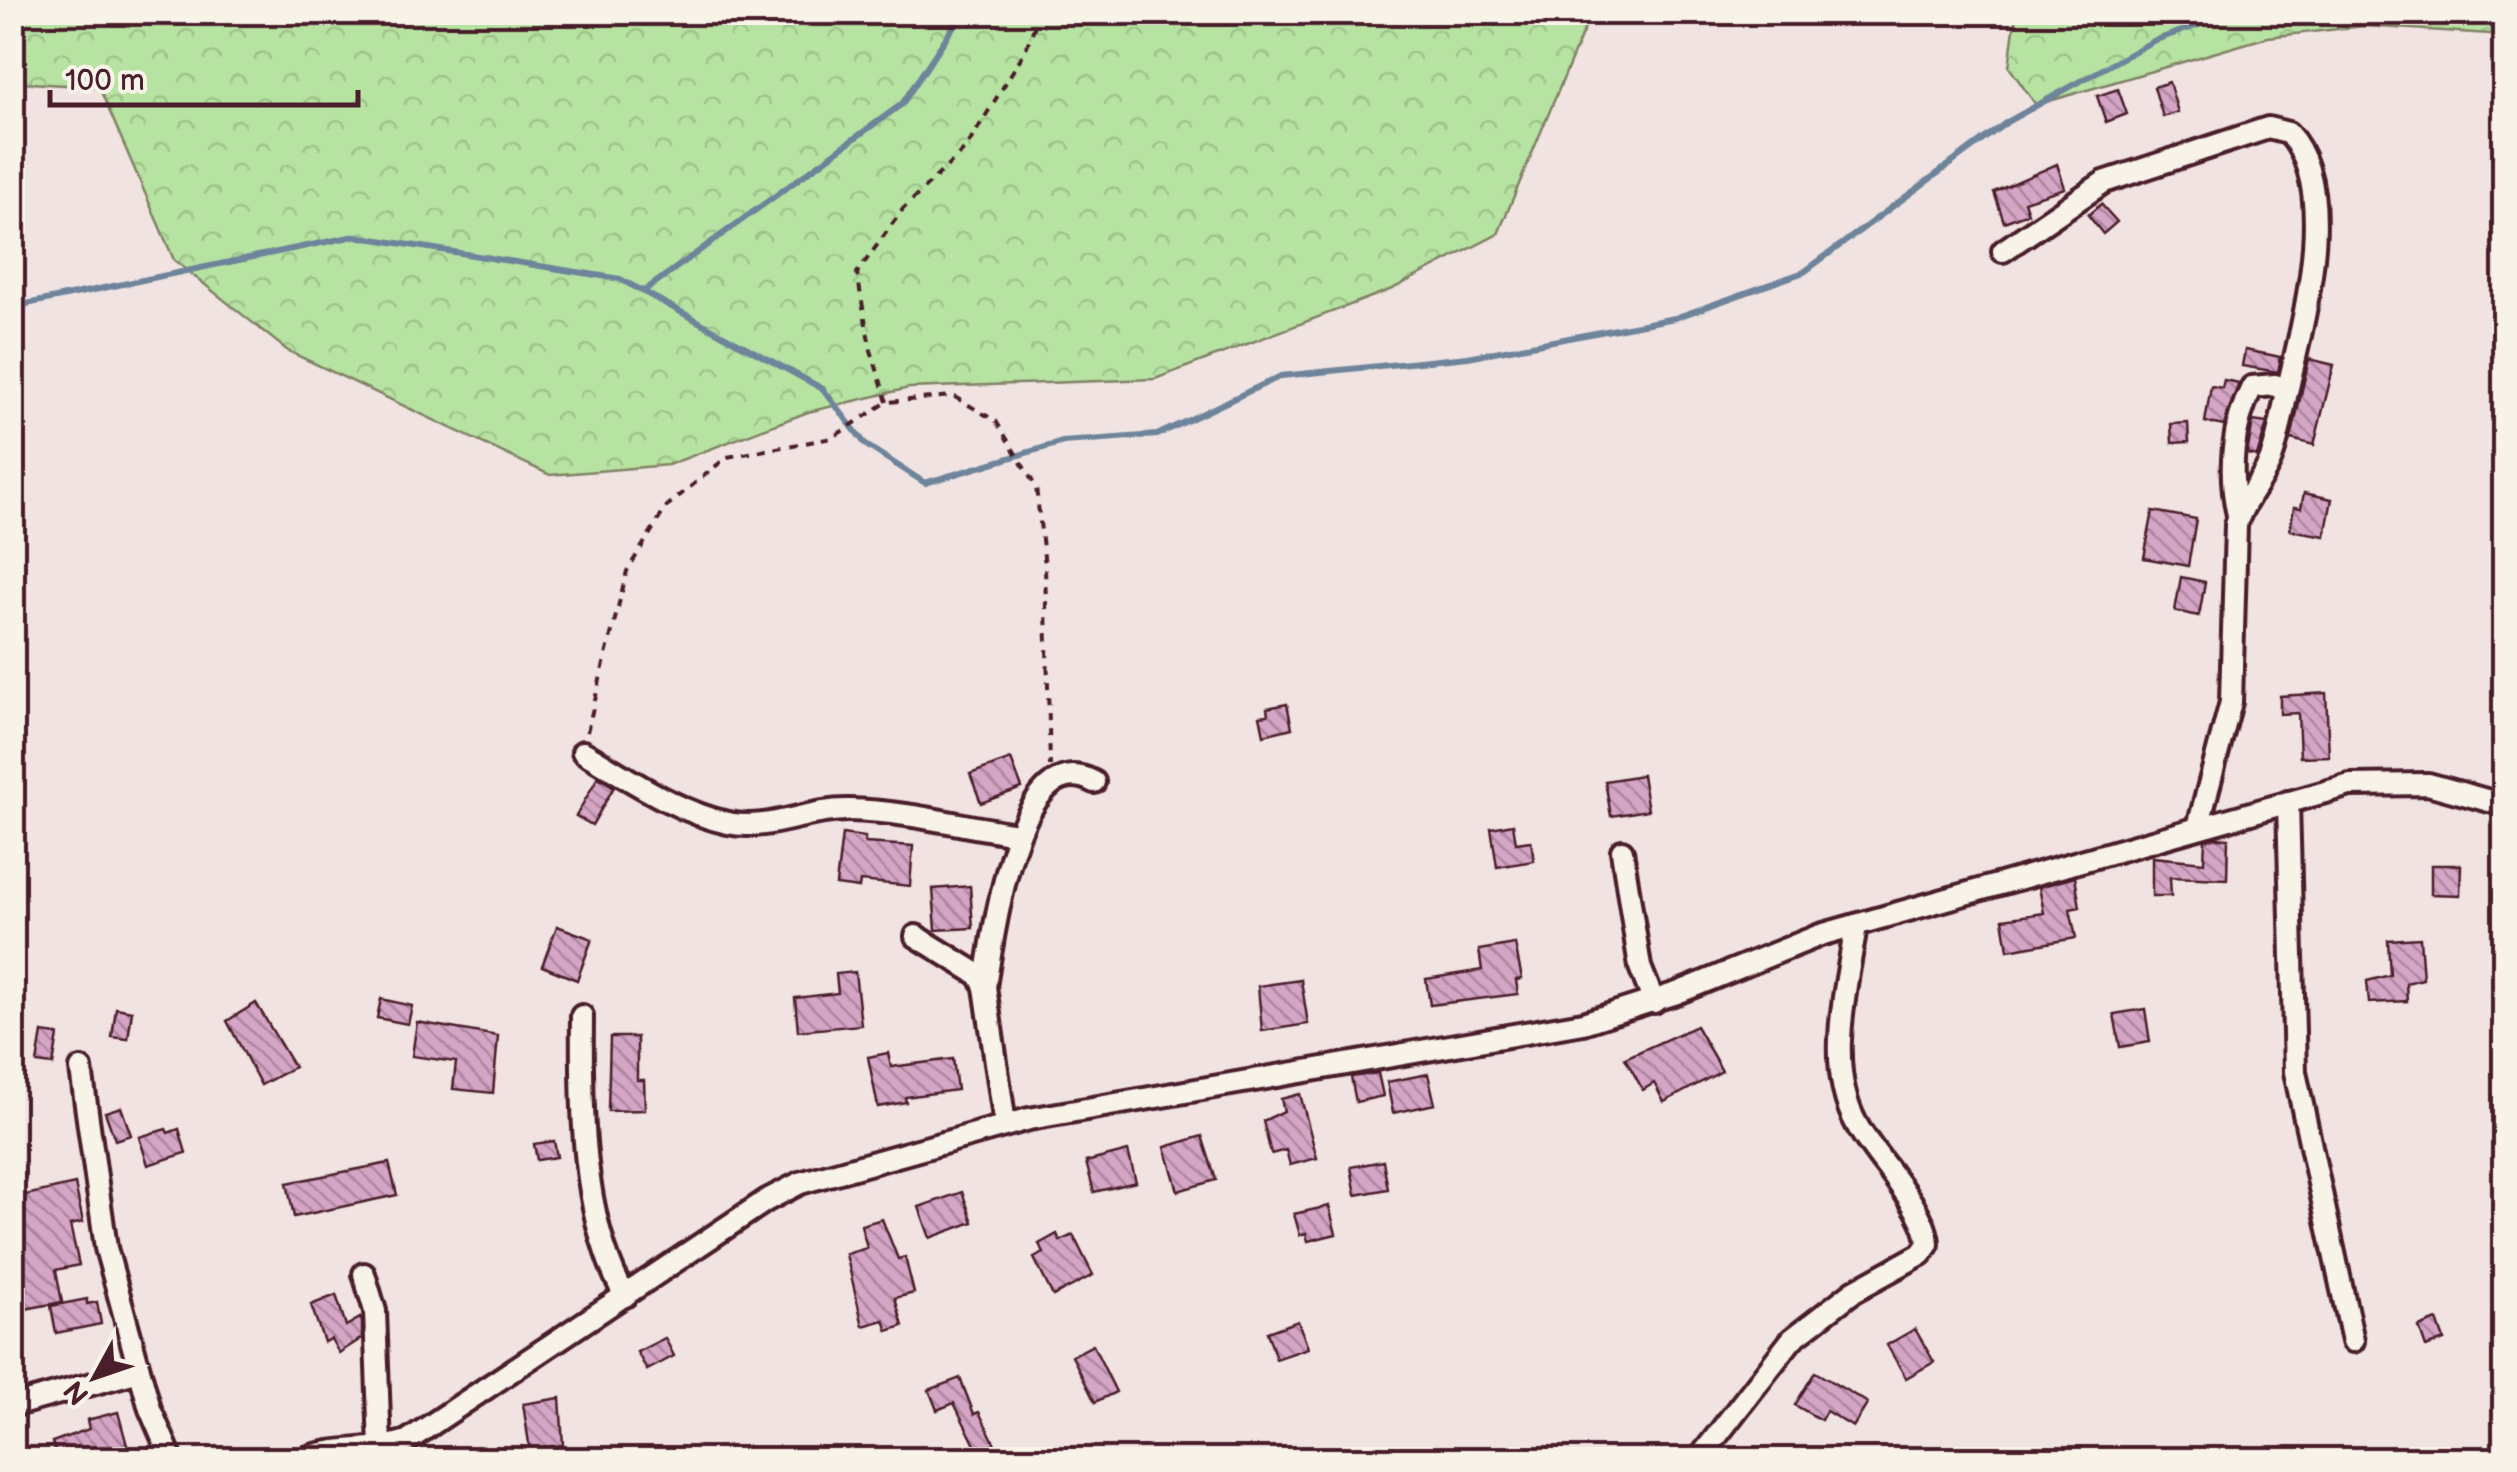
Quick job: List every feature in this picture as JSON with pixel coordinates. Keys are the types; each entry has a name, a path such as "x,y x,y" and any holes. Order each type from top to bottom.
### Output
{"street":[{"path":"2002,251 2104,182 2268,128 2288,132 2304,156 2314,255 2270,462 2238,517"},
{"path":"2198,828 2231,702 2238,517 2232,479 2234,442 2252,387 2262,383 2286,391"},
{"path":"583,752 656,794 726,823 747,826 823,810 852,810 1016,834"},
{"path":"1005,1124 985,987 1016,834 1050,788 1066,776 1082,776 1094,782"},
{"path":"301,1460 332,1450 380,1448 428,1429 785,1189 1005,1124 1583,1023 1654,1002 1752,960 1856,925 2350,785 2392,781 2428,784 2504,805"},
{"path":"2288,802 2295,1072 2352,1341"},
{"path":"1622,850 1640,967 1654,1002"},
{"path":"1698,1460 1792,1340 1820,1314 1921,1254 1928,1244 1922,1221 1855,1122 1845,1095 1840,1058 1856,925"},
{"path":"916,936 979,976 985,987"},
{"path":"582,1016 583,1134 605,1248 625,1296"},
{"path":"80,1069 103,1232 139,1370 172,1460"},
{"path":"364,1274 376,1321 380,1448"},
{"path":"12,1406 139,1370"}],"path":[{"path":"887,402 870,347 856,273 904,209 966,148 1026,51 1040,12"},
{"path":"583,752 627,571 667,506 728,456 832,438 887,402 953,396 996,421 1036,487 1045,566 1050,788"}],"green space":[{"path":"2504,12 2504,31 2490,34 2364,26 2268,37 2036,105 2009,67 2016,13"},
{"path":"12,13 1591,13 1498,234 1392,289 1155,379 909,388 808,412 668,465 550,475 288,351 174,260 99,87 13,82"}],"building":[{"path":"2169,82 2178,112 2163,117 2154,87"},
{"path":"2118,89 2127,114 2106,122 2097,96"},
{"path":"2057,164 2065,188 2024,201 2028,213 2004,222 1994,192"},
{"path":"2101,204 2117,222 2103,234 2088,215"},
{"path":"2245,350 2281,357 2278,372 2242,366"},
{"path":"2309,359 2334,365 2314,445 2291,439"},
{"path":"2224,380 2239,383 2224,426 2205,422 2211,386 2222,388"},
{"path":"2253,421 2267,423 2257,456 2247,454"},
{"path":"2188,423 2189,442 2172,443 2171,424"},
{"path":"2304,493 2332,499 2325,536 2290,530 2294,507 2301,508"},
{"path":"2153,511 2196,519 2188,566 2144,558"},
{"path":"2181,577 2205,582 2199,616 2175,611"},
{"path":"2326,693 2329,756 2300,757 2298,713 2280,714 2280,696"},
{"path":"1287,704 1292,728 1264,735 1260,716 1268,715 1267,708"},
{"path":"1011,759 1022,788 981,803 970,774"},
{"path":"1642,775 1648,810 1611,816 1605,781"},
{"path":"598,777 614,787 592,825 576,816"},
{"path":"1513,824 1516,843 1531,841 1534,861 1497,867 1491,828"},
{"path":"842,834 865,837 865,843 913,846 910,886 860,881 859,888 836,885"},
{"path":"2228,838 2227,879 2170,877 2171,896 2152,896 2152,857 2204,862 2205,840"},
{"path":"2431,865 2461,865 2460,895 2431,894"},
{"path":"2075,877 2080,907 2070,909 2076,938 2008,950 2003,919 2044,913 2039,887"},
{"path":"970,886 973,928 936,930 933,889"},
{"path":"557,926 592,939 577,980 542,966"},
{"path":"2420,938 2423,979 2406,983 2407,1001 2369,1003 2367,981 2390,975 2388,940"},
{"path":"1515,944 1522,979 1516,980 1518,994 1430,1005 1426,979 1482,970 1479,950"},
{"path":"855,972 861,1025 798,1031 795,998 838,993 836,974"},
{"path":"1301,980 1308,1024 1262,1031 1258,986"},
{"path":"381,999 412,1006 408,1024 377,1018"},
{"path":"256,1003 294,1067 261,1085 227,1021"},
{"path":"116,1008 132,1011 128,1039 112,1037"},
{"path":"2145,1009 2150,1042 2120,1047 2114,1014"},
{"path":"417,1022 498,1036 493,1093 453,1089 456,1062 412,1056"},
{"path":"1696,1026 1722,1071 1664,1102 1654,1083 1643,1090 1625,1058"},
{"path":"42,1033 58,1035 53,1065 37,1063"},
{"path":"610,1037 637,1037 637,1080 644,1080 645,1110 608,1111"},
{"path":"888,1053 891,1067 953,1059 957,1090 905,1097 906,1102 878,1107 868,1057"},
{"path":"1378,1073 1383,1096 1356,1102 1351,1077"},
{"path":"1428,1074 1435,1104 1393,1113 1387,1082"},
{"path":"1300,1094 1317,1158 1290,1165 1286,1150 1271,1154 1263,1121 1284,1111 1281,1099"},
{"path":"121,1107 131,1135 115,1140 105,1112"},
{"path":"166,1129 168,1133 179,1129 186,1153 148,1165 139,1137"},
{"path":"1202,1136 1216,1180 1178,1191 1165,1147"},
{"path":"554,1141 557,1157 537,1160 534,1144"},
{"path":"1128,1151 1136,1182 1094,1192 1086,1162"},
{"path":"1383,1161 1388,1189 1356,1195 1351,1167"},
{"path":"389,1163 397,1195 294,1217 287,1183"},
{"path":"75,1184 83,1222 70,1225 79,1265 56,1270 62,1302 25,1309 12,1262 12,1198"},
{"path":"962,1192 973,1222 930,1238 919,1207"},
{"path":"1329,1206 1336,1234 1308,1241 1306,1233 1300,1235 1294,1214"},
{"path":"882,1219 898,1259 905,1257 914,1293 895,1298 903,1326 888,1331 884,1320 863,1326 846,1254 867,1248 861,1225"},
{"path":"1057,1234 1060,1241 1073,1235 1093,1275 1053,1296 1034,1258 1044,1253 1039,1244"},
{"path":"336,1295 346,1326 360,1318 362,1321 362,1338 339,1353 331,1339 324,1342 311,1305"},
{"path":"87,1299 87,1304 97,1302 101,1324 56,1333 51,1306"},
{"path":"2437,1320 2444,1340 2426,1347 2419,1327"},
{"path":"1298,1321 1308,1348 1276,1359 1267,1332"},
{"path":"1915,1329 1934,1362 1906,1378 1887,1345"},
{"path":"665,1338 674,1356 647,1370 637,1352"},
{"path":"1093,1345 1116,1392 1095,1402 1072,1356"},
{"path":"1815,1372 1868,1403 1853,1427 1826,1411 1821,1420 1795,1405"},
{"path":"960,1378 974,1414 979,1412 997,1448 981,1457 954,1403 937,1410 929,1390"},
{"path":"560,1398 563,1445 530,1450 523,1404"},
{"path":"118,1412 128,1449 88,1460 58,1460 52,1442 89,1429 87,1420"}],"waterway":[{"path":"644,291 902,104 963,12"},
{"path":"12,307 355,236 620,279 823,389 866,445 925,483 1063,442 1157,435 1281,376 1468,357 1675,318 1804,272 2007,122 2153,41 2236,12"}]}
